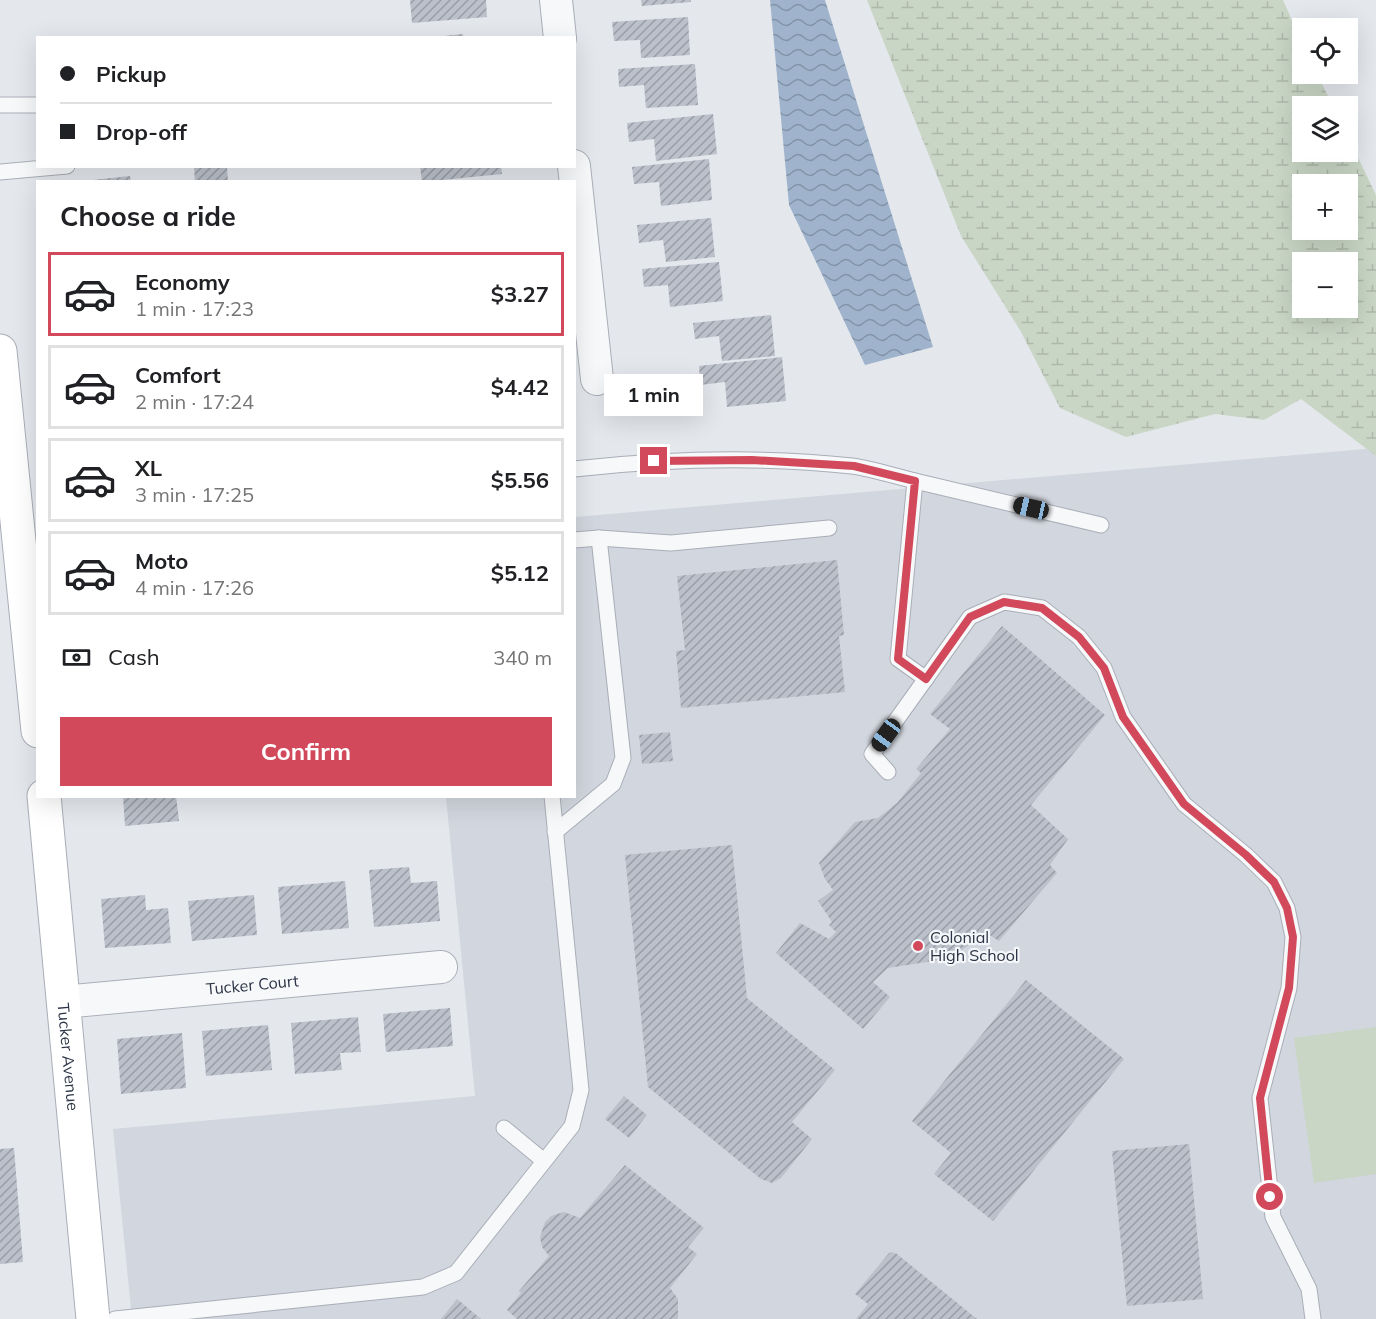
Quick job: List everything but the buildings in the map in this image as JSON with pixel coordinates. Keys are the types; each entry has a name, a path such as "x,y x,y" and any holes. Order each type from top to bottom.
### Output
{"street":[{"path":"556,0 560,36"},
{"path":"576,185 597,379"},
{"path":"0,351 27,521 36,693"},
{"name":"Tucker Avenue","path":"44,798 93,1319"},
{"name":"Tucker Court","path":"63,1002 441,967"}],"lane":[{"path":"0,105 36,105"},
{"path":"0,172 44,168"},
{"path":"576,469 654,461 752,460 854,466 1101,525"},
{"path":"915,481 898,659 926,679"},
{"path":"576,540 599,538 671,543 829,528"},
{"path":"555,832 613,784 623,758 599,538"},
{"path":"888,772 872,754 970,617 1004,602 1042,608 1079,637 1104,668 1123,717 1184,804 1246,855 1274,882 1287,908 1293,937 1289,988 1260,1098 1273,1217 1309,1289 1313,1319"},
{"path":"115,1319 423,1287 456,1273 572,1126 581,1090 552,798"},
{"path":"504,1128 544,1161"}],"shaded area":[{"name":"Colonial High School","path":"1376,448 1376,1319 132,1319 113,1129 475,1096 446,798 576,798 576,517"}],"green space":[{"path":"867,0 1283,0 1292,20 1292,84 1322,84 1328,96 1292,96 1292,162 1358,162 1358,158 1376,195 1376,456 1301,399 1264,420 1215,414 1126,437 1060,408 1020,330 961,236"},
{"path":"1376,1027 1376,1174 1314,1183 1294,1038"}],"water":[{"path":"770,0 825,0 933,347 865,365 789,205"}],"place":[{"name":"Colonial High School","path":"918,946"}],"route":[{"path":"654,461 752,460 854,466 915,481 898,659 926,679 970,617 1004,602 1042,608 1079,637 1104,668 1123,717 1184,804 1246,855 1274,882 1287,908 1293,937 1289,988 1260,1098 1270,1197"}]}
